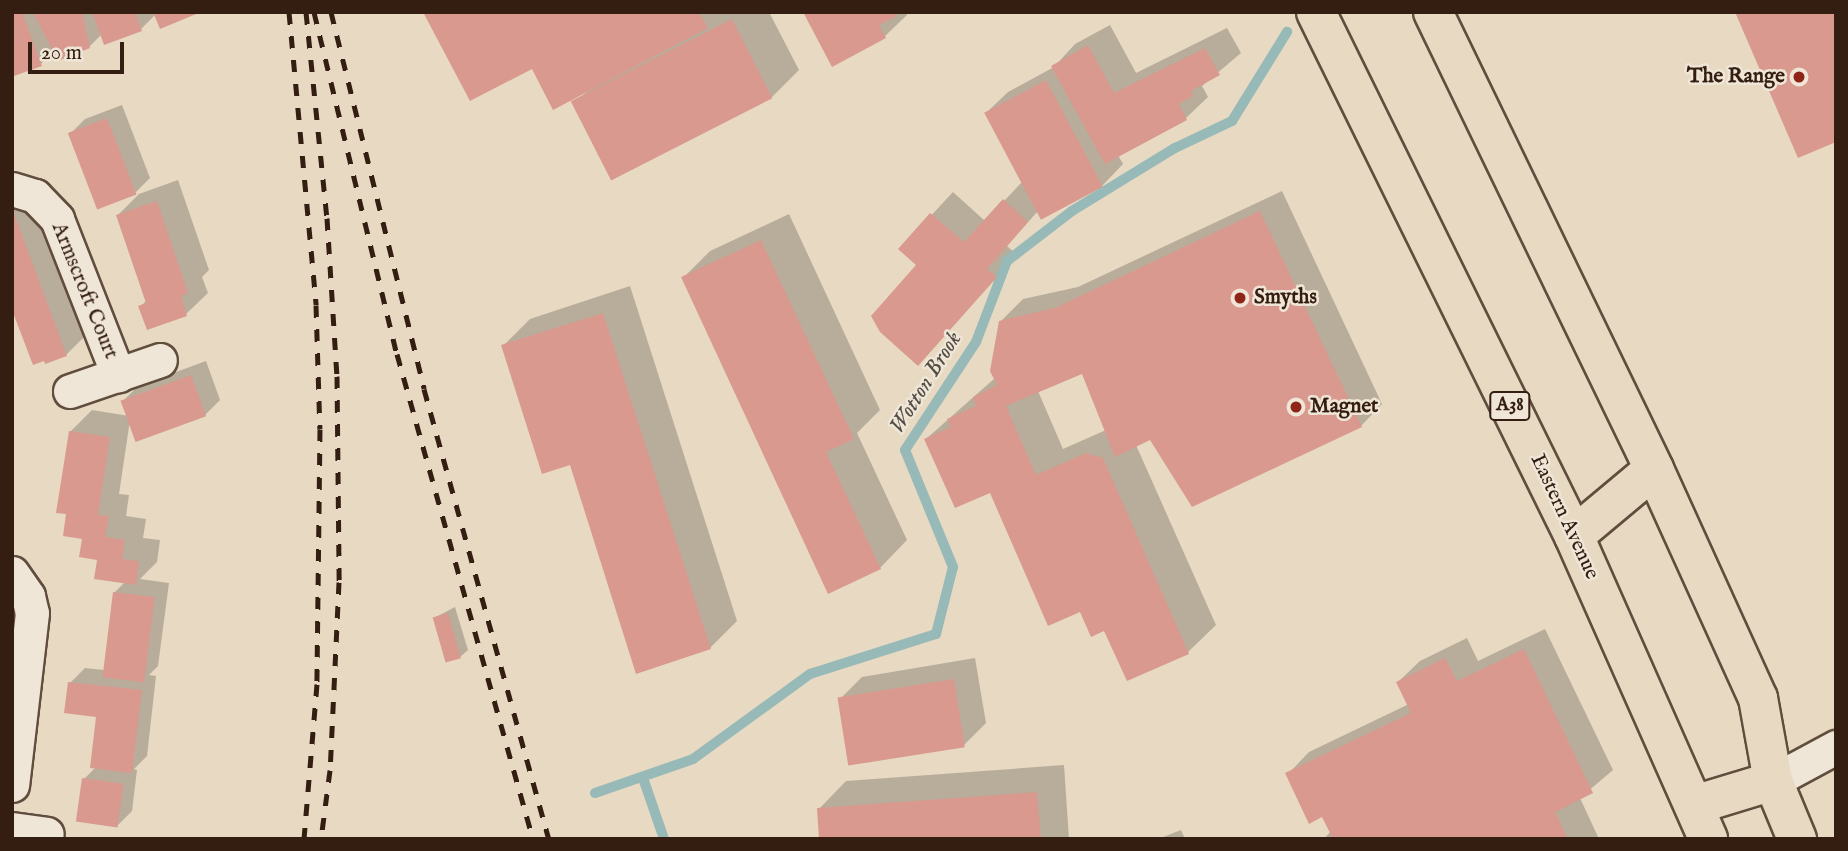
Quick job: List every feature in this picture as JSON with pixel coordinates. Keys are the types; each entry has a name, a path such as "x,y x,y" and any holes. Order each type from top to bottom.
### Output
{"highway":[{"name":"Eastern Avenue","path":"1317,12 1574,536 1701,822"},
{"path":"1433,12 1654,469 1758,698 1773,781 1797,839"},
{"path":"1574,536 1654,469"},
{"path":"1701,822 1773,781"}],"street":[{"name":"Armscroft Court","path":"12,189 35,196 57,219 118,375"},
{"name":"Armscroft Court","path":"71,391 160,360"},
{"path":"12,573 28,596 32,613 12,785"},
{"path":"1773,781 1836,747"},
{"path":"12,829 47,834"}],"building":[{"path":"12,12 22,12 42,66 14,76"},
{"path":"33,12 82,12 90,48 58,61"},
{"path":"92,12 135,12 142,31 104,45"},
{"path":"153,12 201,12 160,29"},
{"path":"423,12 699,12 708,28 553,110 532,69 470,101"},
{"path":"803,12 895,12 897,16 879,25 886,38 832,67"},
{"name":"The Range","path":"1735,12 1836,12 1836,142 1798,158"},
{"path":"732,19 772,98 611,180 571,101"},
{"path":"1088,45 1114,93 1205,48 1220,75 1191,91 1193,96 1179,104 1187,120 1105,164 1051,66"},
{"path":"1046,80 1103,187 1041,220 984,113"},
{"path":"107,118 136,195 97,210 68,133"},
{"path":"1003,199 1028,222 987,269 997,277 918,366 880,332 871,316 916,265 898,249 930,213 964,242"},
{"path":"157,201 188,293 181,296 187,316 147,330 138,306 146,303 116,215"},
{"path":"12,208 67,356 45,364 44,361 33,365 12,310"},
{"path":"1260,211 1362,427 1192,507 1150,440 1115,457 1082,374 1006,406 1036,475 1086,453 1103,458 1189,654 1127,681 1104,631 1091,637 1080,612 1048,626 990,493 955,508 924,439 951,427 947,419 976,406 973,397 997,385 990,371 999,321 1055,308"},
{"path":"761,240 854,439 826,452 881,569 828,594 681,277"},
{"path":"603,313 711,649 636,674 570,465 542,474 501,345"},
{"path":"191,375 206,416 136,442 121,401"},
{"path":"69,431 110,437 98,515 109,516 105,537 125,540 122,559 139,561 136,585 94,579 97,560 79,557 82,539 63,536 66,514 56,513"},
{"path":"113,592 155,597 144,682 103,677"},
{"path":"448,613 461,658 446,663 433,617"},
{"path":"1524,649 1593,793 1555,812 1568,839 1333,839 1322,817 1309,824 1285,773 1411,713 1396,682 1445,658 1457,681"},
{"path":"954,679 965,747 848,766 837,697"},
{"path":"68,682 142,690 132,773 90,768 96,717 64,713"},
{"path":"82,778 124,784 117,827 76,822"},
{"path":"1037,792 1041,839 819,839 817,808"}],"waterway":[{"name":"Wotton Brook","path":"595,793 693,759 810,674 936,634 953,567 905,450 976,342 1007,261 1072,211 1175,148 1232,121 1287,32"},
{"path":"643,778 664,839"}],"railway":[{"path":"289,12 316,305 320,429 317,684 304,839"},
{"path":"306,12 327,218 337,376 339,582 330,770 321,839"},
{"path":"314,12 397,354 533,839"},
{"path":"331,12 424,389 549,839"}],"place":[{"name":"The Range","path":"1799,77"},
{"name":"Smyths","path":"1240,298"},
{"name":"Magnet","path":"1296,407"}]}
